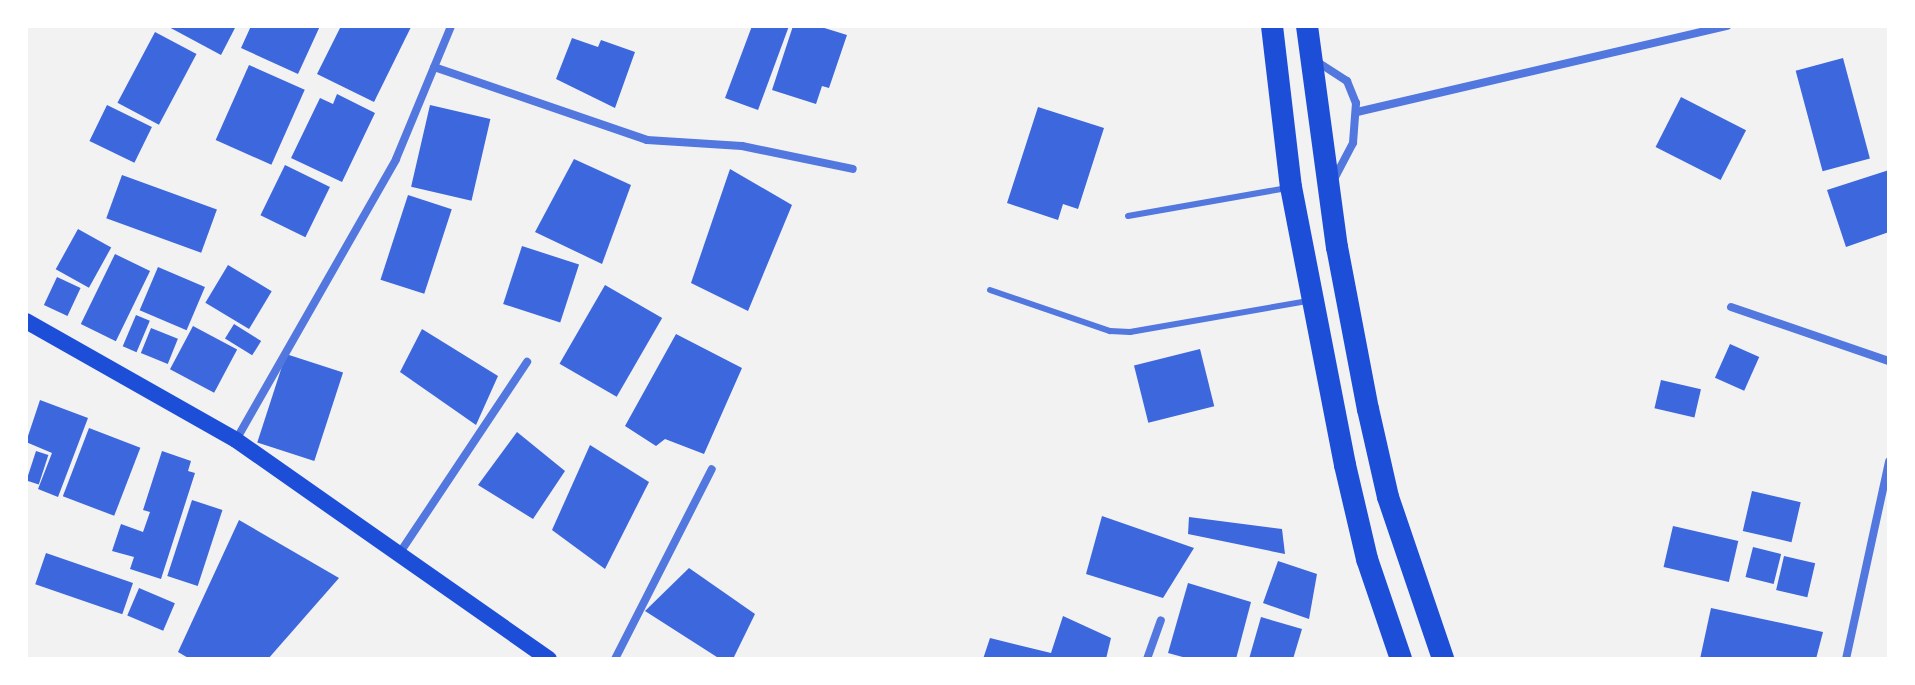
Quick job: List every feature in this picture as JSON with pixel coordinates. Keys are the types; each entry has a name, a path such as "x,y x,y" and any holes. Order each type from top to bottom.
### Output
{"highway":[{"path":"1272,26 1291,187 1367,559 1401,659"},
{"path":"1307,26 1329,189 1388,497 1443,659"}],"main road":[{"path":"26,321 236,440 549,659"}],"street":[{"path":"236,440 396,159 451,26"},
{"path":"1357,112 1727,26"},
{"path":"1312,58 1347,81 1357,112 1353,143 1329,189"},
{"path":"434,67 647,140 742,146 853,169"},
{"path":"1731,307 1889,361"},
{"path":"398,555 527,362"},
{"path":"1846,659 1889,462"},
{"path":"615,659 712,469"},
{"path":"1147,659 1161,620"}],"lane":[{"path":"1128,216 1291,187"},
{"path":"990,290 1110,331 1130,332 1315,299"}],"building":[{"path":"167,26 236,26 221,55"},
{"path":"251,26 320,26 298,74 241,48"},
{"path":"341,26 411,27 374,102 317,74"},
{"path":"752,26 789,26 758,110 725,98"},
{"path":"793,26 818,26 847,35 829,88 822,86 816,104 772,90"},
{"path":"155,32 196,54 159,125 117,103"},
{"path":"572,38 598,47 601,40 635,52 615,108 556,79"},
{"path":"1843,58 1870,158 1823,171 1796,71"},
{"path":"249,65 305,90 271,165 216,140"},
{"path":"337,94 375,113 342,182 291,158 320,98 333,104"},
{"path":"1681,97 1746,130 1721,180 1656,147"},
{"path":"107,105 152,127 134,163 89,141"},
{"path":"430,105 490,119 472,201 411,187"},
{"path":"1038,107 1104,128 1078,209 1063,204 1058,220 1007,203"},
{"path":"574,159 631,185 602,264 535,232"},
{"path":"285,165 330,187 305,237 260,215"},
{"path":"730,169 792,205 748,311 691,283"},
{"path":"1889,170 1889,232 1846,247 1827,190"},
{"path":"122,175 217,210 201,253 106,218"},
{"path":"408,195 452,209 424,294 380,280"},
{"path":"78,229 111,247 89,288 56,269"},
{"path":"522,246 579,265 560,323 503,304"},
{"path":"115,254 150,271 116,341 81,324"},
{"path":"228,265 272,291 249,329 205,303"},
{"path":"158,267 205,287 187,330 140,310"},
{"path":"57,277 81,288 67,316 44,305"},
{"path":"605,285 662,318 617,397 560,364"},
{"path":"136,315 150,321 137,352 123,346"},
{"path":"234,324 261,341 252,355 225,338"},
{"path":"193,326 237,349 214,393 170,369"},
{"path":"151,328 178,339 168,364 141,353"},
{"path":"422,329 498,376 476,425 400,372"},
{"path":"676,334 742,368 704,454 665,439 656,446 625,426"},
{"path":"1730,344 1759,357 1744,391 1715,378"},
{"path":"1200,349 1214,406 1148,423 1134,365"},
{"path":"286,354 343,373 314,461 257,442"},
{"path":"1661,380 1701,389 1694,417 1654,408"},
{"path":"40,400 88,418 58,497 38,489 52,453 26,442"},
{"path":"89,428 140,448 114,516 63,496"},
{"path":"517,432 565,471 533,519 478,485"},
{"path":"590,445 649,482 605,569 552,530"},
{"path":"36,451 48,455 39,484 26,480"},
{"path":"162,451 191,461 188,471 195,473 161,579 130,569 134,557 112,551 121,524 143,532 150,512 143,510"},
{"path":"1752,491 1801,502 1791,542 1743,531"},
{"path":"192,500 222,510 198,586 167,576"},
{"path":"1102,516 1194,548 1163,598 1086,574"},
{"path":"1189,517 1282,529 1285,554 1188,534"},
{"path":"239,520 339,578 268,659 190,659 178,652"},
{"path":"1673,526 1738,541 1729,582 1664,567"},
{"path":"1753,547 1781,554 1774,584 1746,577"},
{"path":"46,553 133,583 122,614 35,584"},
{"path":"1784,556 1815,563 1807,597 1776,590"},
{"path":"1278,561 1317,574 1309,619 1263,603"},
{"path":"689,568 755,614 733,659 720,659 645,611"},
{"path":"1188,583 1251,602 1236,659 1190,659 1168,653"},
{"path":"139,588 175,603 163,631 127,616"},
{"path":"1711,608 1823,632 1816,659 1700,659"},
{"path":"1063,616 1111,638 1106,659 983,659 990,638 1051,653"},
{"path":"1261,617 1302,629 1293,659 1249,659"}]}
